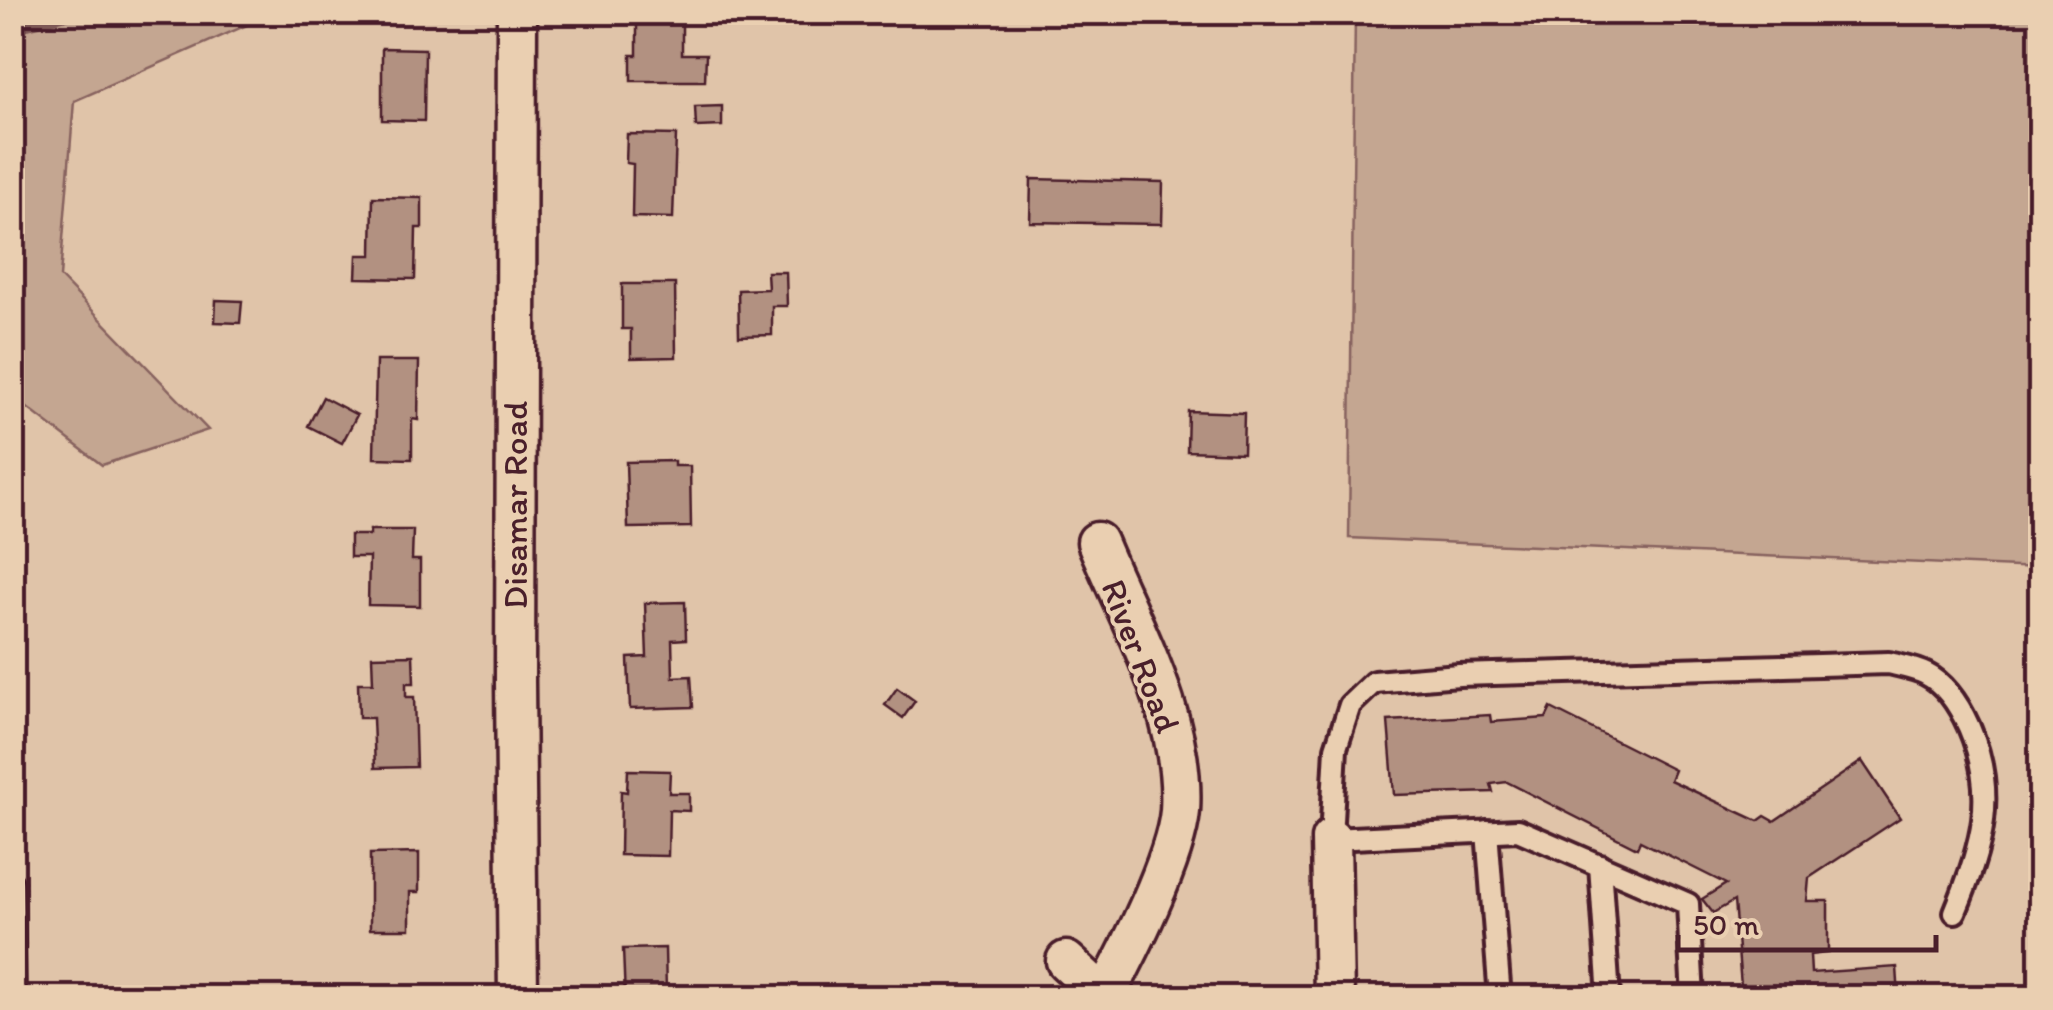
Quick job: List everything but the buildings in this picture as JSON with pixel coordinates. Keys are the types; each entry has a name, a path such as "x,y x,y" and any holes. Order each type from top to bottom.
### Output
{"street":[{"name":"Disamar Road","path":"517,12 518,998"},
{"name":"River Road","path":"1066,960 1105,997 1164,868 1180,816 1180,768 1170,722 1097,542"},
{"path":"1331,840 1334,998"}],"lane":[{"path":"1693,998 1688,904 1518,830 1331,840 1336,748 1350,706 1374,682 1478,675 1889,663 1927,674 1959,704 1982,759 1985,811 1970,877 1955,912"},
{"path":"1487,831 1500,998"},
{"path":"1600,866 1609,998"},
{"path":"12,884 14,998"}],"shaded area":[{"path":"12,13 274,13 74,101 60,277 208,430 102,465 13,397"},
{"path":"1355,13 2040,13 2040,568 1349,538"}],"waterway":[{"path":"12,29 79,12"}]}
